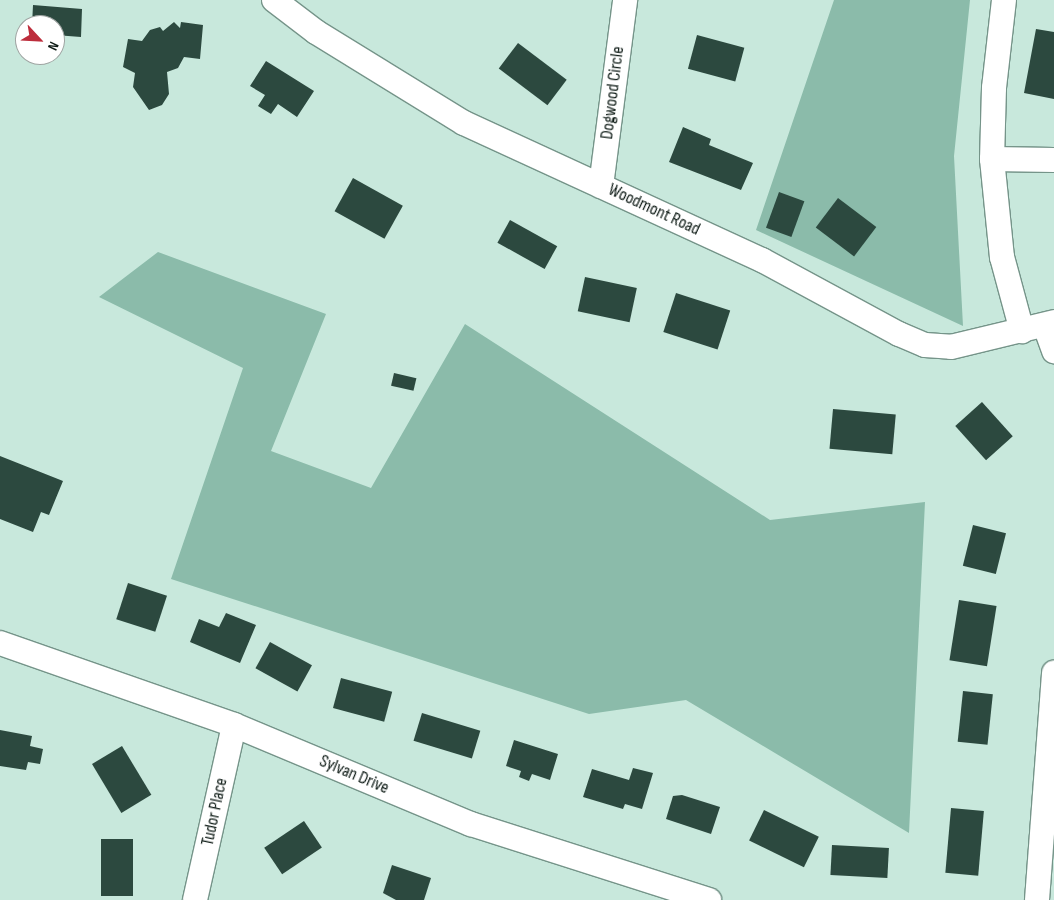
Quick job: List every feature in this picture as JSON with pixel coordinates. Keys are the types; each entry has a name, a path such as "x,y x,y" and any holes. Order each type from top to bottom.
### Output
{"street":[{"name":"Woodmont Road","path":"274,0 316,32 464,123 762,260 925,345 951,347 1040,326"},
{"name":"Dogwood Circle","path":"601,186 624,0"},
{"path":"1004,0 994,88 992,159 1002,257 1054,350"},
{"path":"992,159 1054,160"},
{"name":"Sylvan Drive","path":"0,642 234,725 471,824 710,900"},
{"path":"1037,900 1054,673"},
{"name":"Tudor Place","path":"195,900 234,725"}],"green space":[{"path":"834,0 970,0 954,156 963,326 756,230"},
{"path":"158,252 326,314 271,451 371,488 465,324 770,520 925,502 909,833 686,700 589,714 171,579 243,368 99,297"}],"building":[{"path":"33,5 82,9 81,37 65,36 65,15 32,15"},
{"path":"174,22 180,28 181,22 203,25 200,59 184,57 178,68 167,72 169,94 162,105 149,110 133,87 135,73 123,67 128,39 142,41 150,30 160,27 163,31"},
{"path":"1036,29 1054,32 1054,99 1024,93"},
{"path":"697,35 744,48 735,81 688,69"},
{"path":"518,43 567,80 547,105 499,69"},
{"path":"266,61 314,91 297,117 278,104 271,114 258,106 265,95 250,86"},
{"path":"683,127 711,139 709,145 753,163 741,190 669,162"},
{"path":"353,178 403,206 384,239 335,211"},
{"path":"779,192 804,201 791,237 766,228"},
{"path":"838,198 876,227 854,256 816,228"},
{"path":"510,220 557,246 545,269 497,243"},
{"path":"585,277 637,288 630,322 578,311"},
{"path":"676,293 730,311 718,350 663,332"},
{"path":"394,373 416,378 413,391 391,386"},
{"path":"982,402 1013,436 986,460 955,426"},
{"path":"833,409 896,414 892,454 830,449"},
{"path":"0,456 63,481 49,515 41,512 33,532 0,519"},
{"path":"973,525 1006,533 996,574 963,566"},
{"path":"128,583 167,596 155,632 116,619"},
{"path":"959,600 997,606 987,666 949,660"},
{"path":"226,613 256,625 240,663 190,642 199,619 219,627"},
{"path":"270,642 312,665 297,692 255,668"},
{"path":"341,678 392,692 384,722 333,708"},
{"path":"963,691 993,694 988,745 958,742"},
{"path":"422,713 480,731 472,759 414,741"},
{"path":"0,730 32,736 30,746 43,749 40,764 28,762 26,770 0,766"},
{"path":"514,740 558,754 550,780 532,774 529,781 519,777 521,771 506,766"},
{"path":"122,746 151,795 121,813 92,764"},
{"path":"633,768 653,773 642,809 625,804 623,809 583,797 592,769 629,780"},
{"path":"682,795 720,807 711,834 666,819 673,796"},
{"path":"951,808 984,811 978,876 945,873"},
{"path":"764,810 819,837 804,867 749,841"},
{"path":"304,821 322,848 282,874 264,848"},
{"path":"101,839 133,839 133,896 101,896"},
{"path":"832,845 889,848 887,878 830,875"},
{"path":"392,865 431,878 424,900 396,900 383,893"}]}
